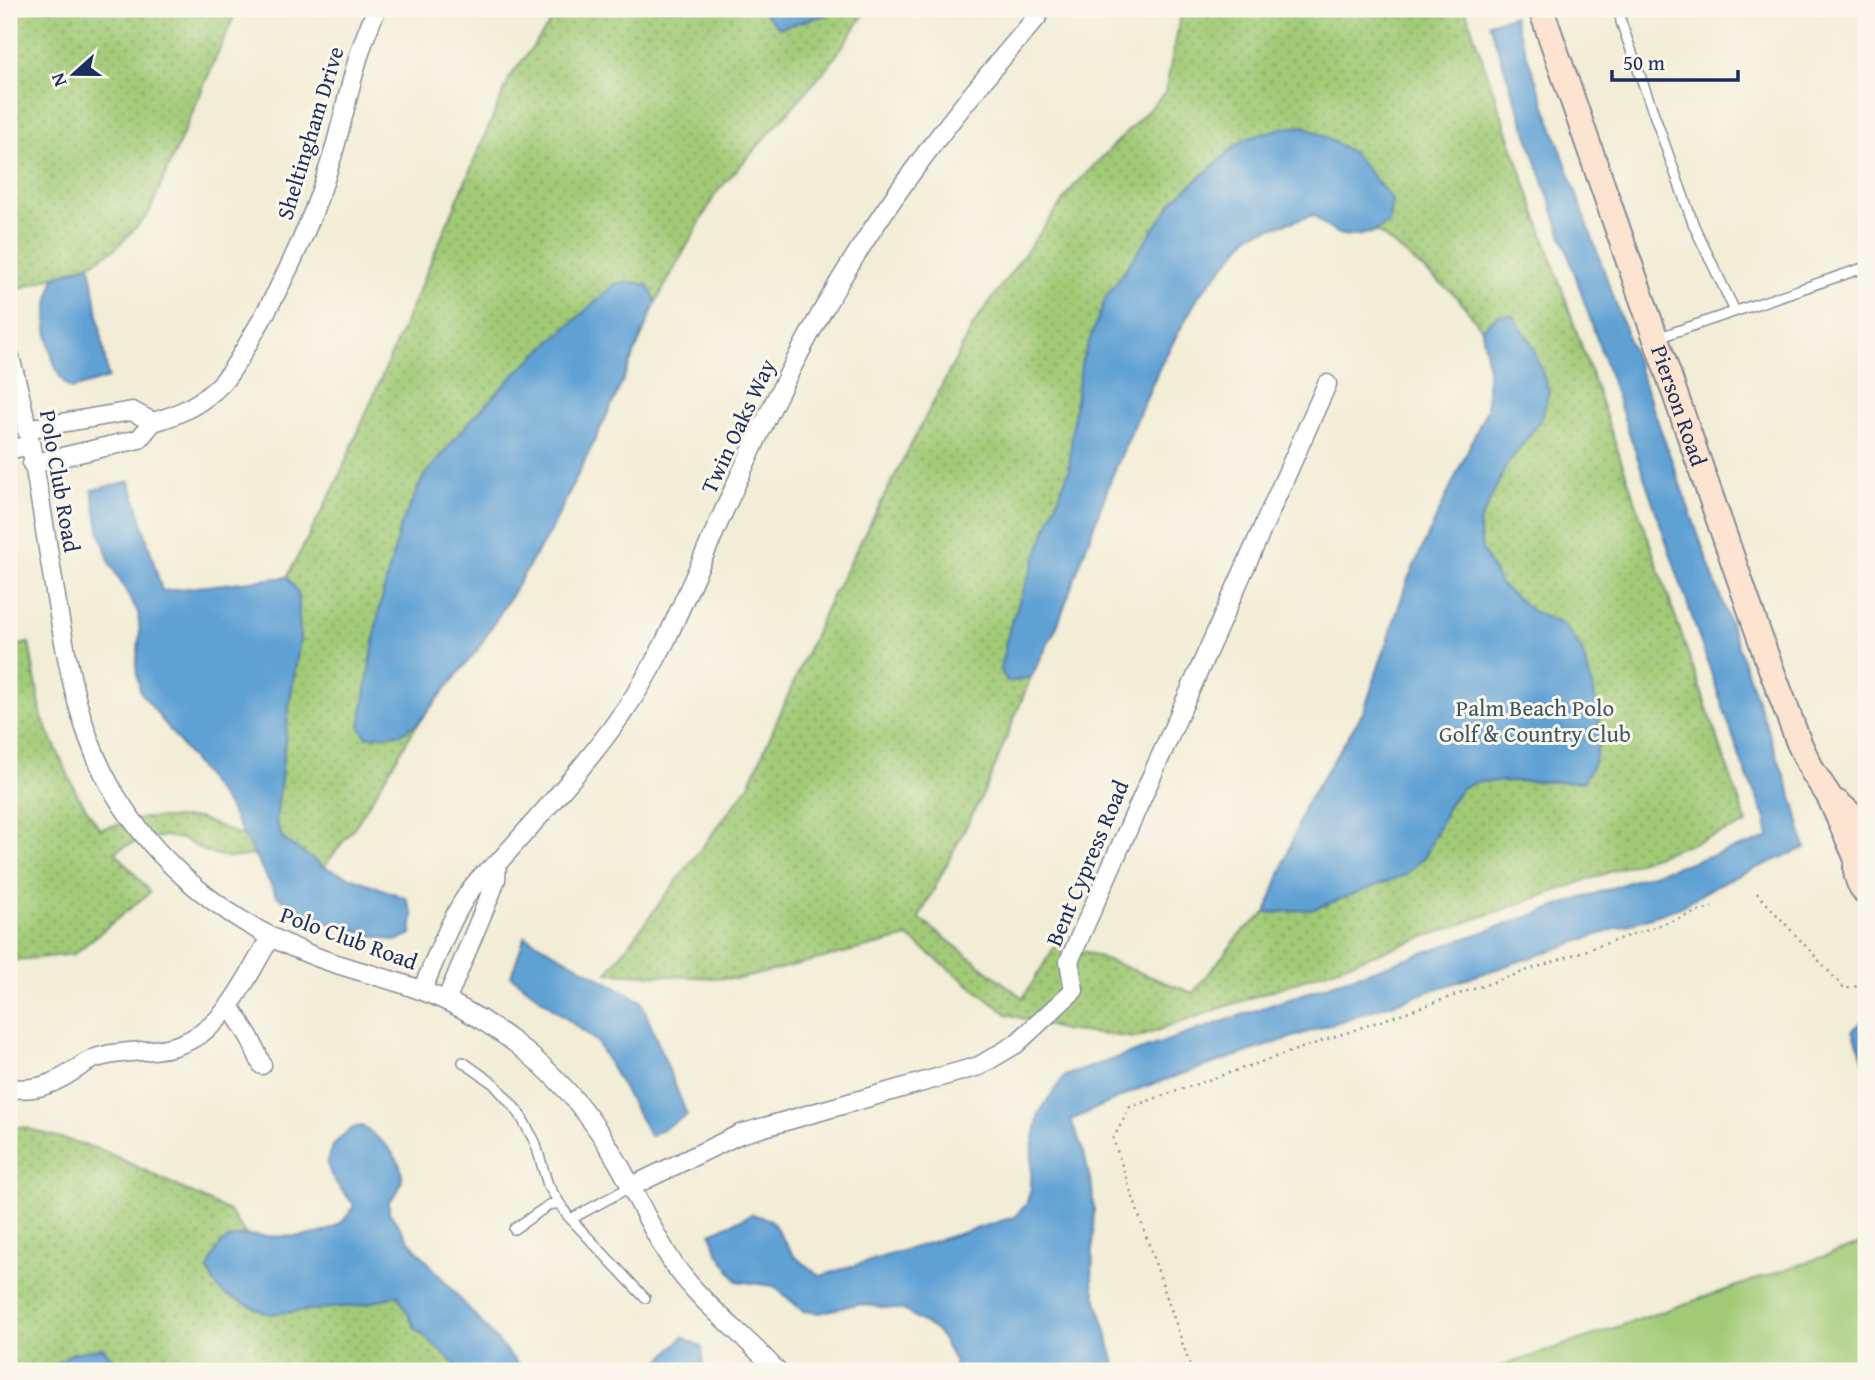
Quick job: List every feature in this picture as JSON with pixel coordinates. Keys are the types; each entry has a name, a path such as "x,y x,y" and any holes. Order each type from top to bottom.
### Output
{"street":[{"name":"Sheltingham Drive","path":"32,464 139,439 153,422 188,409 221,383 238,361 293,260 314,210 332,158 359,56 377,9"},
{"name":"Pierson Road","path":"1541,9 1799,743 1813,772 1861,851 1856,876 1866,893"},
{"name":"Twin Oaks Way","path":"422,990 467,895 595,751 624,712 649,671 787,378 822,310 861,245 949,121 1038,16"},
{"name":"Polo Club Road","path":"9,354 28,438 71,684 83,726 100,766 138,827 167,861 198,890 270,938 312,956 422,990 478,1018 514,1042 558,1081 593,1123 611,1150 651,1227 692,1287 777,1371"},
{"name":"Bent Cypress Road","path":"630,1186 740,1134 979,1066 1016,1044 1074,990 1069,961 1327,384"},
{"path":"9,449 28,438 132,411 153,422"},
{"name":"Pierson Road","path":"1829,796 1866,828"},
{"name":"Twin Oaks Way","path":"446,1001 491,893 497,864"},
{"path":"9,1088 28,1090 57,1082 89,1060 107,1055 177,1046 207,1030 230,1006 270,938"},
{"path":"230,1006 250,1038 262,1065"}],"lane":[{"path":"1620,9 1621,22 1694,226 1735,311"},
{"path":"1656,338 1866,267"},
{"path":"463,1062 494,1084 519,1113 536,1142 548,1185 559,1203 645,1298"},
{"path":"571,1219 630,1186"},
{"path":"514,1229 550,1205 559,1203"}],"path":[{"path":"1758,893 1845,989 1866,984"},
{"path":"1192,1371 1113,1139 1130,1107 1712,906"}],"green space":[{"path":"13,9 237,9 148,215 115,249 90,264 19,289 9,268 9,21"},
{"path":"561,9 868,9 829,66 716,193 656,302 615,398 552,528 478,649 418,723 358,822 324,867 283,839 255,855 229,858 204,851 183,839 163,836 130,844 115,851 150,892 74,954 9,961 9,647 29,643 42,718 77,794 100,829 144,818 198,818 246,837 289,707 300,640 298,592 287,577 335,486 510,77"},
{"name":"Palm Beach Polo Golf & Country Club","path":"1182,9 1465,9 1747,824 1136,1038 1063,1030 1007,1014 908,937 739,979 607,973 749,785 827,606 975,322 1074,186 1165,93","holes":["1313,215 1336,231 1349,235 1378,232 1456,296 1482,329 1488,368 1487,409 1408,579 1364,711 1305,806 1266,913 1243,931 1193,993 1058,941 1023,998 919,918 987,786 1031,677 1057,626 1112,476 1160,366 1199,295 1251,234"]},
{"path":"22,1127 102,1150 229,1211 246,1235 225,1241 224,1294 269,1314 398,1295 416,1329 462,1371 9,1371 9,1128"},
{"path":"1866,1242 1866,1371 1488,1371"}],"water":[{"path":"763,9 832,9 826,15 779,28"},
{"path":"1513,16 1795,806 1805,848 1721,883 1678,908 1141,1088 1071,1120 1084,1153 1092,1188 1092,1282 1117,1371 953,1371 955,1362 938,1332 904,1310 857,1304 819,1313 803,1311 774,1286 737,1281 718,1253 711,1233 752,1214 771,1220 794,1256 820,1276 1014,1217 1026,1205 1031,1189 1032,1149 1039,1113 1064,1076 1664,870 1769,838 1766,819 1744,769 1489,23"},
{"path":"1305,126 1352,152 1392,199 1389,223 1370,233 1349,236 1332,230 1313,215 1251,234 1199,295 1160,366 1112,476 1057,626 1031,677 1008,682 1000,669 1010,626 1069,470 1082,360 1106,297 1175,199 1243,140 1281,128"},
{"path":"90,264 108,378 72,389 61,377 53,359 47,328 48,304 55,277"},
{"path":"635,282 649,286 656,302 615,398 552,528 478,649 418,723 400,734 367,737 360,727 379,610 400,527 424,476 471,420 513,376 615,284"},
{"path":"1498,315 1512,315 1531,342 1549,391 1542,418 1505,468 1479,524 1482,549 1500,584 1532,611 1564,625 1581,648 1601,729 1595,761 1583,782 1478,782 1463,787 1449,804 1425,857 1405,875 1314,909 1266,913 1305,806 1364,711 1408,579 1487,409 1488,368 1482,329"},
{"path":"130,481 162,591 287,577 298,592 300,640 289,707 276,822 283,839 324,867 406,898 413,915 411,934 396,941 373,936 309,917 277,896 227,805 140,691 136,666 140,633 138,612 110,563 100,533 92,490"},
{"path":"525,936 641,1001 687,1115 650,1136 597,1042 511,976"},
{"path":"1866,1017 1866,1067 1853,1030"},
{"path":"362,1126 390,1150 401,1169 402,1180 389,1201 389,1212 410,1242 524,1371 462,1371 416,1329 398,1295 363,1305 269,1314 224,1294 214,1283 208,1269 219,1247 233,1237 315,1234 327,1231 347,1217 354,1205 335,1182 328,1166 328,1157 339,1139 352,1128"},
{"path":"683,1337 702,1347 703,1365 700,1371 650,1371"},
{"path":"103,1348 122,1371 45,1371 73,1353"}]}
